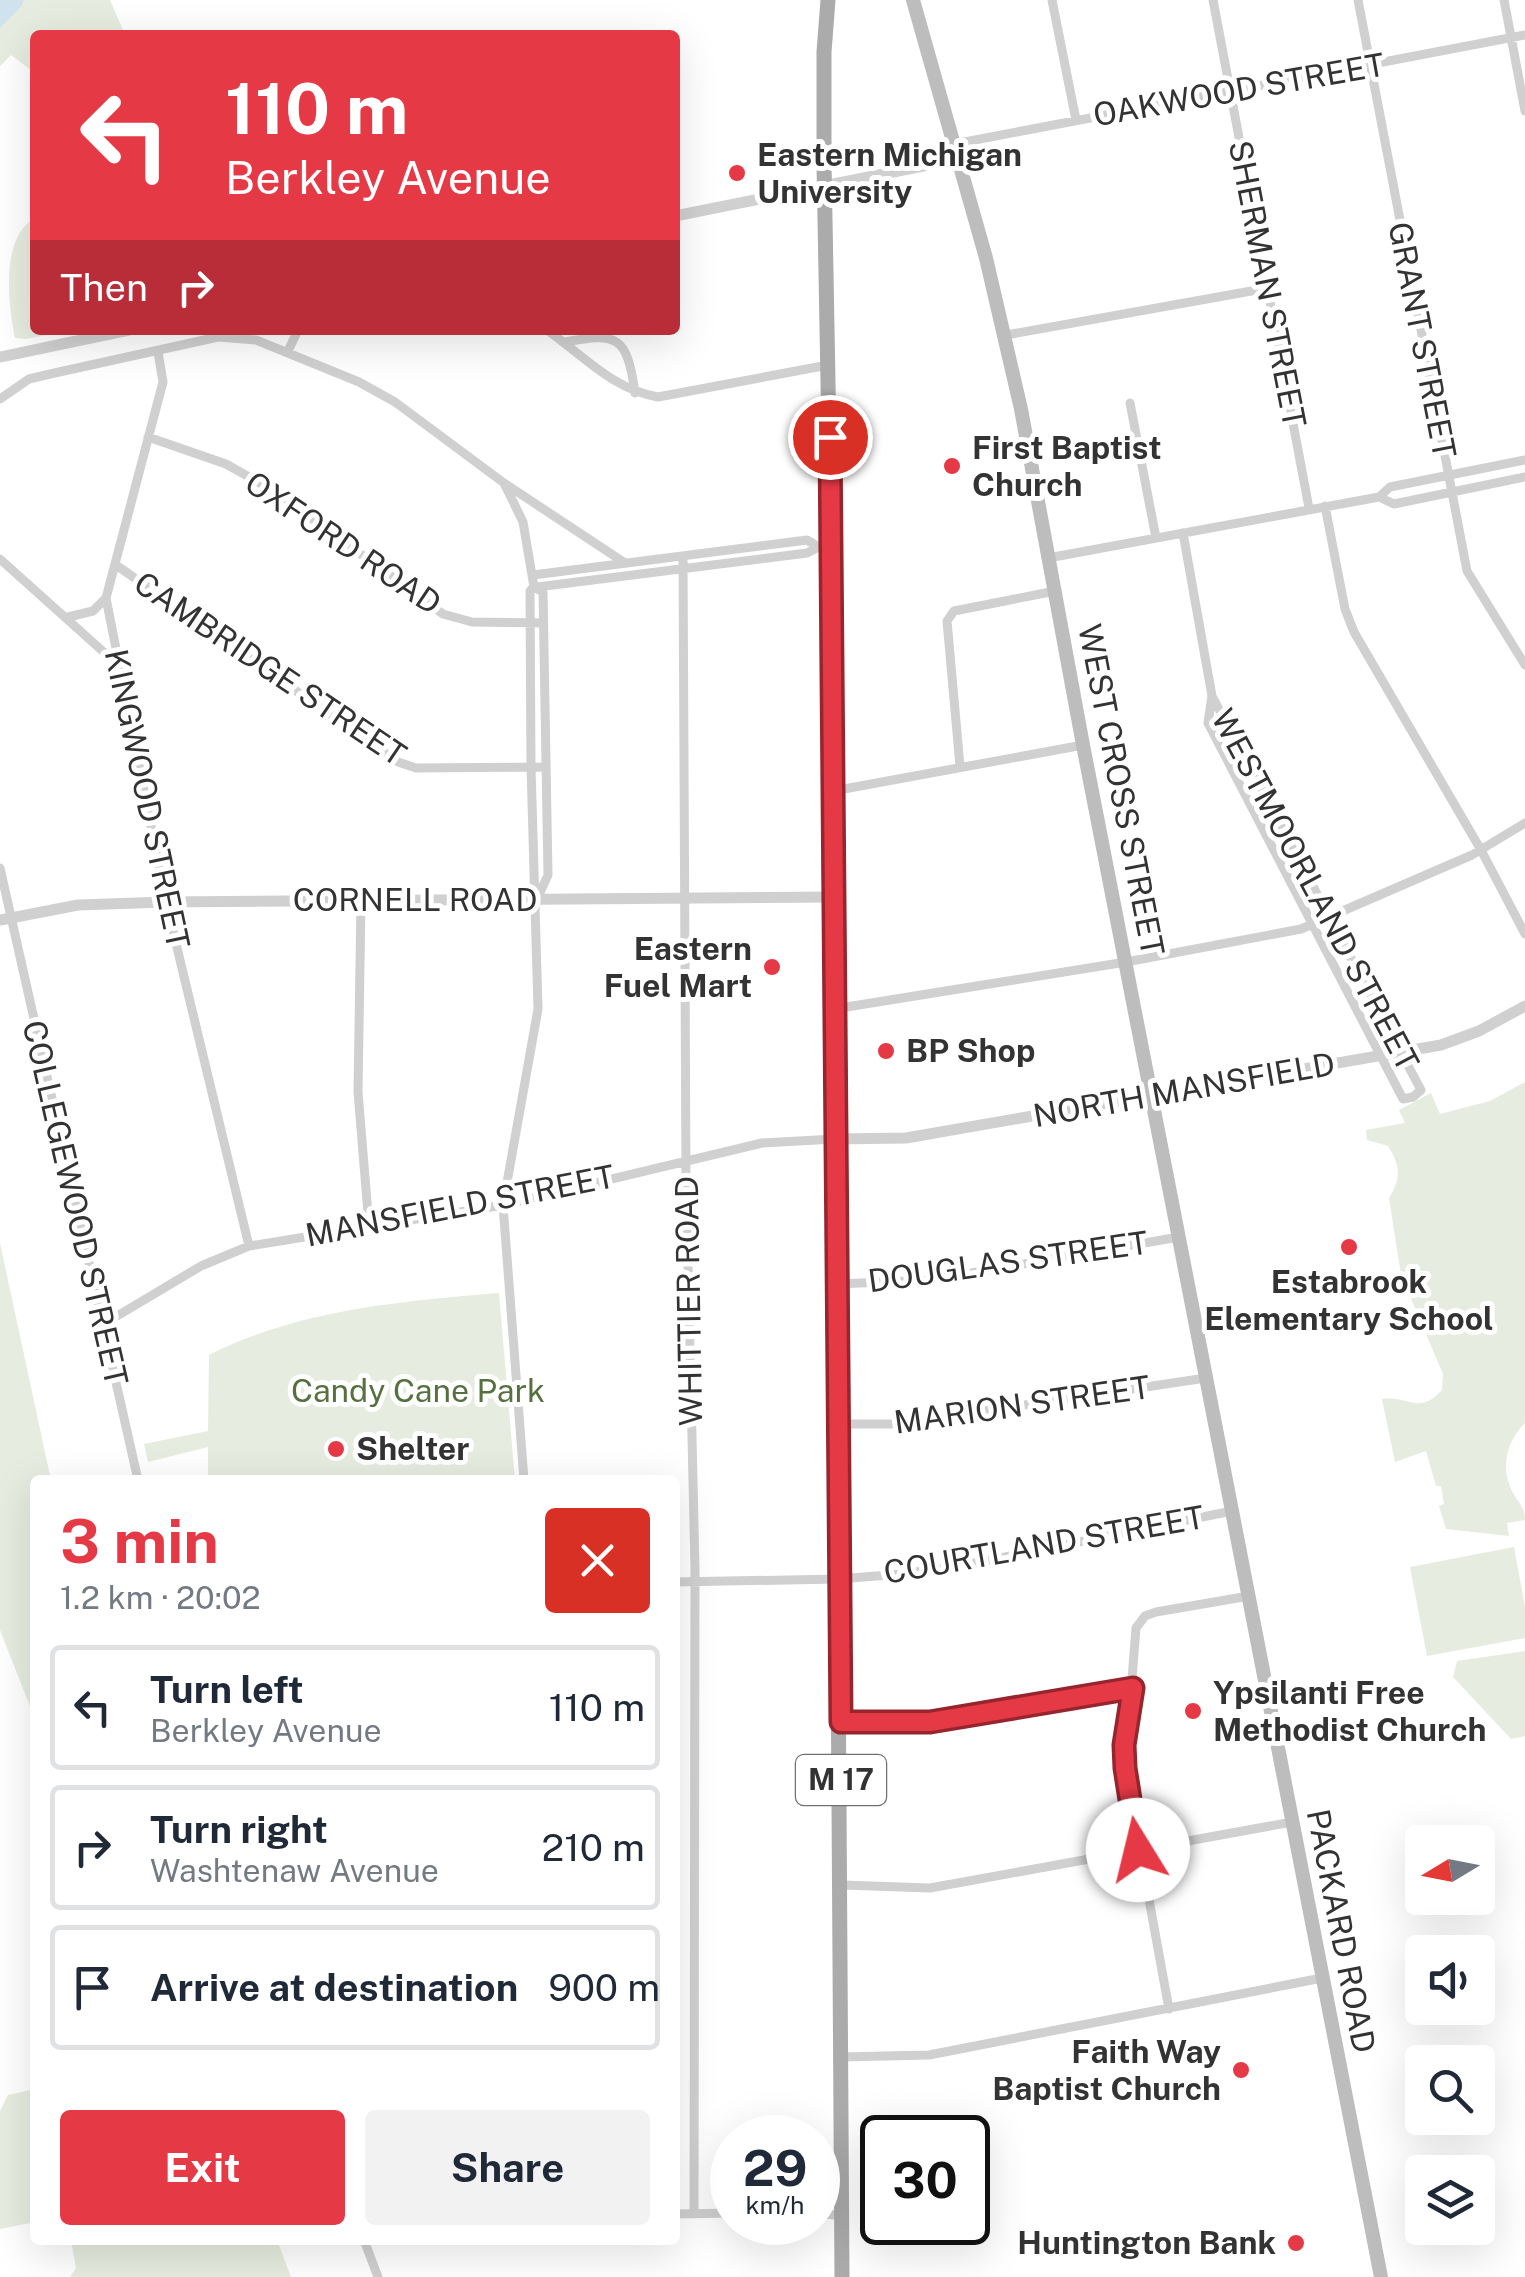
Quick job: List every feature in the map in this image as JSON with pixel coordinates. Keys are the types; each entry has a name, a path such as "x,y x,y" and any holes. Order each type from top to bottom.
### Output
{"main road":[{"name":"M 17","path":"828,0 824,52 828,365 825,546 833,791 842,2277"},
{"name":"WEST CROSS STREET","path":"913,0 1006,335 1250,1596"},
{"name":"PACKARD ROAD","path":"1250,1596 1381,2277"}],"street":[{"path":"1052,0 1076,120"},
{"name":"SHERMAN STREET","path":"1213,0 1309,508"},
{"name":"GRANT STREET","path":"1358,0 1466,571 1525,665"},
{"path":"1504,0 1525,111"},
{"name":"OAKWOOD STREET","path":"680,215 825,186 1076,120 1525,36"},
{"path":"1006,335 1268,288"},
{"path":"0,356 103,335"},
{"path":"288,351 296,335"},
{"path":"554,335 612,380 635,393 658,397 828,365"},
{"path":"565,342 603,335 612,338 629,362 635,393"},
{"path":"0,399 29,379 218,338 256,340 395,402 504,482 625,563 627,576"},
{"name":"KINGWOOD STREET","path":"158,352 163,382 106,598 166,902 249,1246"},
{"path":"1130,403 1156,538"},
{"name":"OXFORD ROAD","path":"148,437 226,464 274,491 442,614 472,622 542,623"},
{"path":"1048,558 1378,497 1390,488 1525,460"},
{"path":"1378,497 1394,504 1525,478"},
{"path":"504,482 523,522 534,587 530,592 530,623 536,1028 502,1205 524,1475"},
{"path":"1326,506 1345,608 1354,632 1482,850 1525,934"},
{"name":"WESTMOORLAND STREET","path":"1183,533 1212,696 1421,1090 1413,1097 1403,1099 1208,723 1212,696"},
{"path":"533,575 808,540 825,546"},
{"path":"534,587 807,554 825,546"},
{"name":"WHITTIER ROAD","path":"682,556 686,1160 695,1582 694,2214"},
{"path":"0,559 119,666"},
{"name":"CAMBRIDGE STREET","path":"116,565 398,762 416,768 546,767"},
{"path":"534,587 543,592 548,875 536,900"},
{"path":"960,766 947,621 954,611 1054,591"},
{"name":"CAMBRIDGE STREET","path":"68,618 93,611 106,598"},
{"path":"833,791 1083,745"},
{"path":"834,1009 1260,938 1331,918 1482,850 1525,824"},
{"name":"COLLEGEWOOD STREET","path":"0,868 5,919 137,1475"},
{"name":"CORNELL ROAD","path":"5,919 78,905 166,902 832,898"},
{"path":"361,900 358,1092 369,1226"},
{"name":"NORTH MANSFIELD","path":"835,1139 906,1138 1401,1052 1460,1040 1525,1006"},
{"name":"MANSFIELD STREET","path":"102,1325 202,1266 249,1246 502,1205 778,1140 835,1139"},
{"name":"DOUGLAS STREET","path":"837,1284 931,1280 1179,1237"},
{"name":"MARION STREET","path":"838,1424 896,1424 1206,1378"},
{"name":"COURTLAND STREET","path":"680,1582 839,1579 966,1565 1232,1511"},
{"path":"1169,2008 1125,1768 1136,1628 1145,1616 1250,1596"},
{"path":"841,1722 930,1722 1133,1688"},
{"path":"842,1885 930,1888 1292,1822"},
{"path":"842,2057 929,2056 1322,1978"},
{"path":"680,2214 710,2214"},
{"path":"366,2245 378,2277"}],"green space":[{"path":"0,0 110,0 123,30 30,30 30,69 11,55 0,66"},
{"path":"30,222 30,335 47,335 26,339 15,338 9,290 11,255"},
{"path":"1525,1082 1525,1423 1510,1446 1506,1473 1525,1520 1507,1523 1509,1536 1446,1529 1439,1506 1444,1504 1441,1486 1436,1486 1426,1451 1395,1462 1382,1399 1426,1402 1442,1390 1443,1374 1401,1275 1389,1198 1396,1185 1395,1160 1388,1146 1367,1140 1366,1130 1405,1123 1399,1110 1431,1093 1440,1114 1490,1101"},
{"path":"0,1243 50,1475 30,1475 30,1706 0,1630"},
{"name":"Candy Cane Park","path":"499,1293 515,1475 208,1475 208,1447 148,1462 144,1444 208,1431 209,1355 278,1327 351,1310"},
{"path":"1514,1547 1525,1607 1525,1638 1427,1656 1410,1567"},
{"path":"1525,1651 1525,1736 1511,1739 1453,1677 1457,1661"},
{"path":"30,2090 30,2223 0,2229 0,2111 8,2095"},
{"path":"72,2245 279,2245 291,2277 70,2277 76,2268"}],"water":[{"path":"0,0 24,0 0,28"}],"place":[{"name":"Eastern Michigan University","path":"737,173"},
{"name":"First Baptist Church","path":"952,466"},
{"name":"Eastern Fuel Mart","path":"772,967"},
{"name":"BP Shop","path":"886,1051"},
{"name":"Estabrook Elementary School","path":"1349,1247"},
{"name":"Shelter","path":"336,1449"},
{"name":"Ypsilanti Free Methodist Church","path":"1193,1711"},
{"name":"Faith Way Baptist Church","path":"1241,2070"},
{"name":"Huntington Bank","path":"1296,2243"}],"route":[{"path":"830,437 841,1722 930,1722 1133,1688 1124,1745 1138,1850"}]}
